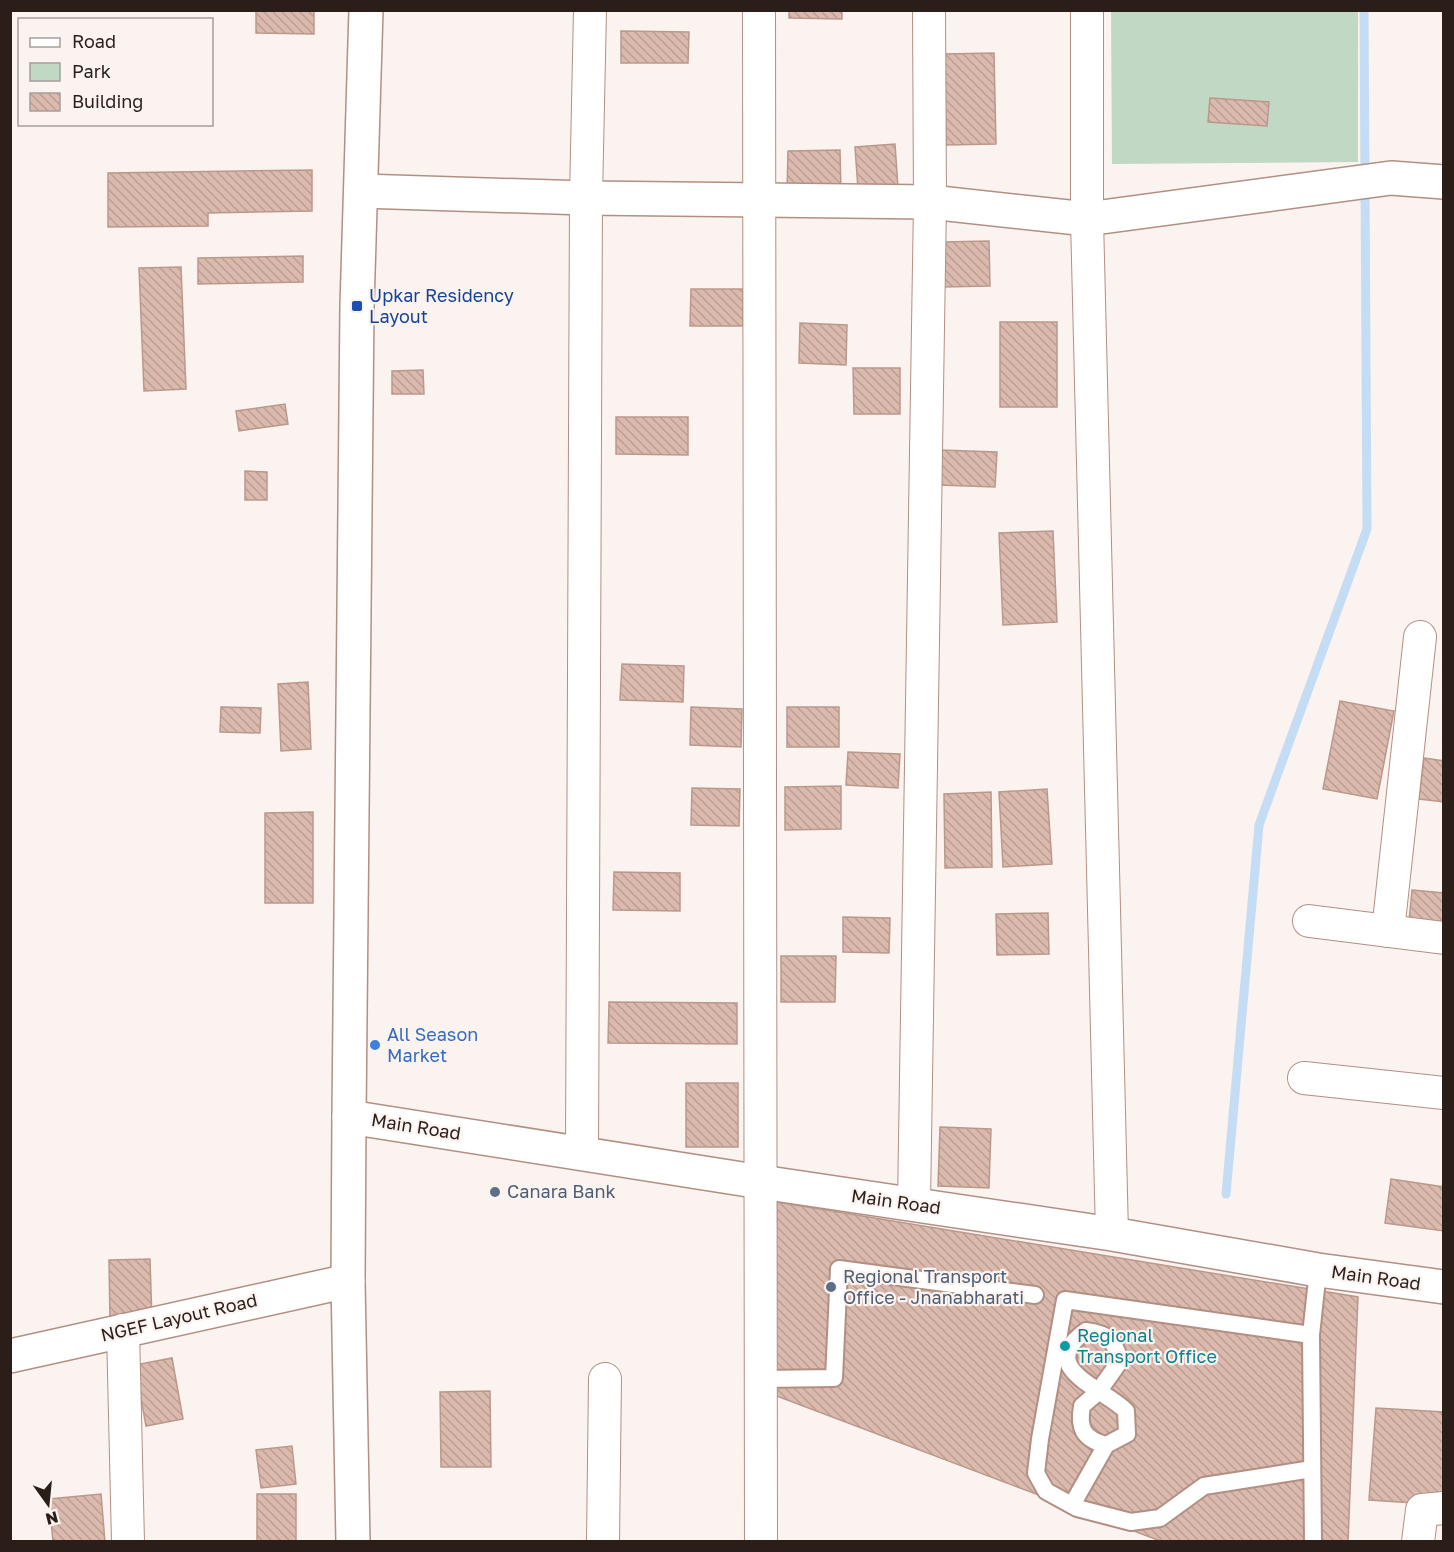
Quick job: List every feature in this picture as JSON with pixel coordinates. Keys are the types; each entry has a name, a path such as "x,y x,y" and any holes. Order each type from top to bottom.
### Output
{"street":[{"path":"353,1542 348,1281 349,1117 357,306 366,10"},
{"path":"582,1152 586,198 590,10"},
{"path":"759,10 761,1542"},
{"path":"915,1204 930,202 929,10"},
{"path":"1087,10 1087,219 1112,1233"},
{"path":"362,191 586,198 930,202 1087,219 1391,178 1443,182"},
{"path":"1388,931 1420,637"},
{"path":"1309,921 1443,938"},
{"path":"1304,1078 1443,1093"},
{"name":"Main Road","path":"349,1117 761,1182 1112,1233 1318,1270 1443,1287"},
{"name":"NGEF Layout Road","path":"10,1356 348,1281"},
{"path":"123,1330 128,1542"},
{"path":"603,1542 605,1379"},
{"path":"1418,1542 1422,1510 1443,1508"}],"lane":[{"path":"761,1380 834,1378 839,1269 1035,1295"},
{"path":"1312,1542 1311,1335 1318,1270"},
{"path":"1311,1335 1065,1300 1063,1350 1040,1439 1036,1473 1046,1491 1077,1508 1131,1522 1160,1518 1204,1486 1312,1469"},
{"path":"1063,1350 1086,1331 1101,1333 1115,1344 1120,1361 1098,1392 1082,1406 1079,1422 1086,1435 1095,1442 1106,1445"},
{"path":"1063,1350 1067,1355 1069,1367 1085,1383 1118,1403 1126,1411 1127,1434 1106,1445 1072,1505"}],"green space":[{"path":"1111,11 1358,11 1358,162 1112,164"}],"building":[{"path":"256,10 314,10 314,34 256,33"},
{"path":"789,10 842,10 842,19 789,18"},
{"path":"621,31 689,32 688,63 621,63"},
{"path":"994,53 996,144 946,145 944,54"},
{"path":"1210,98 1269,102 1267,126 1208,122"},
{"path":"895,144 898,187 858,189 855,147"},
{"path":"840,150 841,192 787,192 788,151"},
{"path":"312,170 312,211 208,213 208,226 108,227 108,173"},
{"path":"989,241 990,286 942,287 941,242"},
{"path":"303,256 303,282 198,284 198,258"},
{"path":"181,267 186,389 144,391 139,268"},
{"path":"691,289 743,289 743,326 690,326"},
{"path":"1000,322 1057,322 1057,407 1000,407"},
{"path":"800,323 847,325 846,365 799,363"},
{"path":"853,368 900,368 900,414 854,414"},
{"path":"423,370 424,394 392,394 392,371"},
{"path":"285,404 288,424 239,431 236,411"},
{"path":"616,417 688,417 688,455 616,454"},
{"path":"940,450 997,452 995,487 939,485"},
{"path":"245,471 267,472 267,500 245,500"},
{"path":"1053,531 1057,622 1003,625 999,533"},
{"path":"622,664 684,666 683,702 620,700"},
{"path":"308,682 311,749 281,751 278,684"},
{"path":"1340,701 1394,711 1377,799 1323,789"},
{"path":"221,707 261,708 260,733 220,732"},
{"path":"691,707 742,709 741,747 690,745"},
{"path":"787,707 839,707 839,747 787,747"},
{"path":"848,752 900,754 898,788 846,785"},
{"path":"1424,758 1444,761 1444,802 1419,799"},
{"path":"841,786 841,829 785,830 785,787"},
{"path":"692,788 740,789 739,826 691,825"},
{"path":"1047,789 1052,864 1003,867 999,792"},
{"path":"991,792 992,867 945,868 944,794"},
{"path":"313,812 313,903 265,903 265,813"},
{"path":"614,872 680,873 680,911 613,910"},
{"path":"1412,890 1444,893 1444,934 1408,931"},
{"path":"1048,913 1049,954 997,955 996,914"},
{"path":"843,917 890,918 889,953 843,952"},
{"path":"781,956 836,956 835,1002 781,1002"},
{"path":"609,1002 737,1003 737,1044 608,1043"},
{"path":"686,1083 738,1083 738,1147 686,1147"},
{"path":"940,1127 991,1129 989,1188 938,1186"},
{"path":"1391,1179 1444,1187 1444,1231 1385,1223"},
{"name":"Regional Transport Office","path":"777,1202 1358,1297 1348,1542 1163,1542 774,1395"},
{"path":"150,1259 152,1321 110,1321 109,1260"},
{"path":"172,1358 183,1419 146,1426 135,1365"},
{"path":"490,1391 491,1467 441,1467 440,1392"},
{"path":"1376,1408 1444,1412 1444,1505 1369,1500"},
{"path":"292,1446 296,1484 261,1488 256,1450"},
{"path":"101,1494 105,1542 53,1542 49,1499"},
{"path":"257,1494 296,1494 296,1542 257,1542"}],"waterway":[{"path":"1226,1194 1259,825 1367,529 1364,10"}],"place":[{"name":"Upkar Residency Layout","path":"357,306"},
{"name":"All Season Market","path":"375,1045"},
{"name":"Canara Bank","path":"495,1192"},
{"name":"Regional Transport Office - Jnanabharati","path":"831,1287"},
{"name":"Regional Transport Office","path":"1065,1346"}]}
